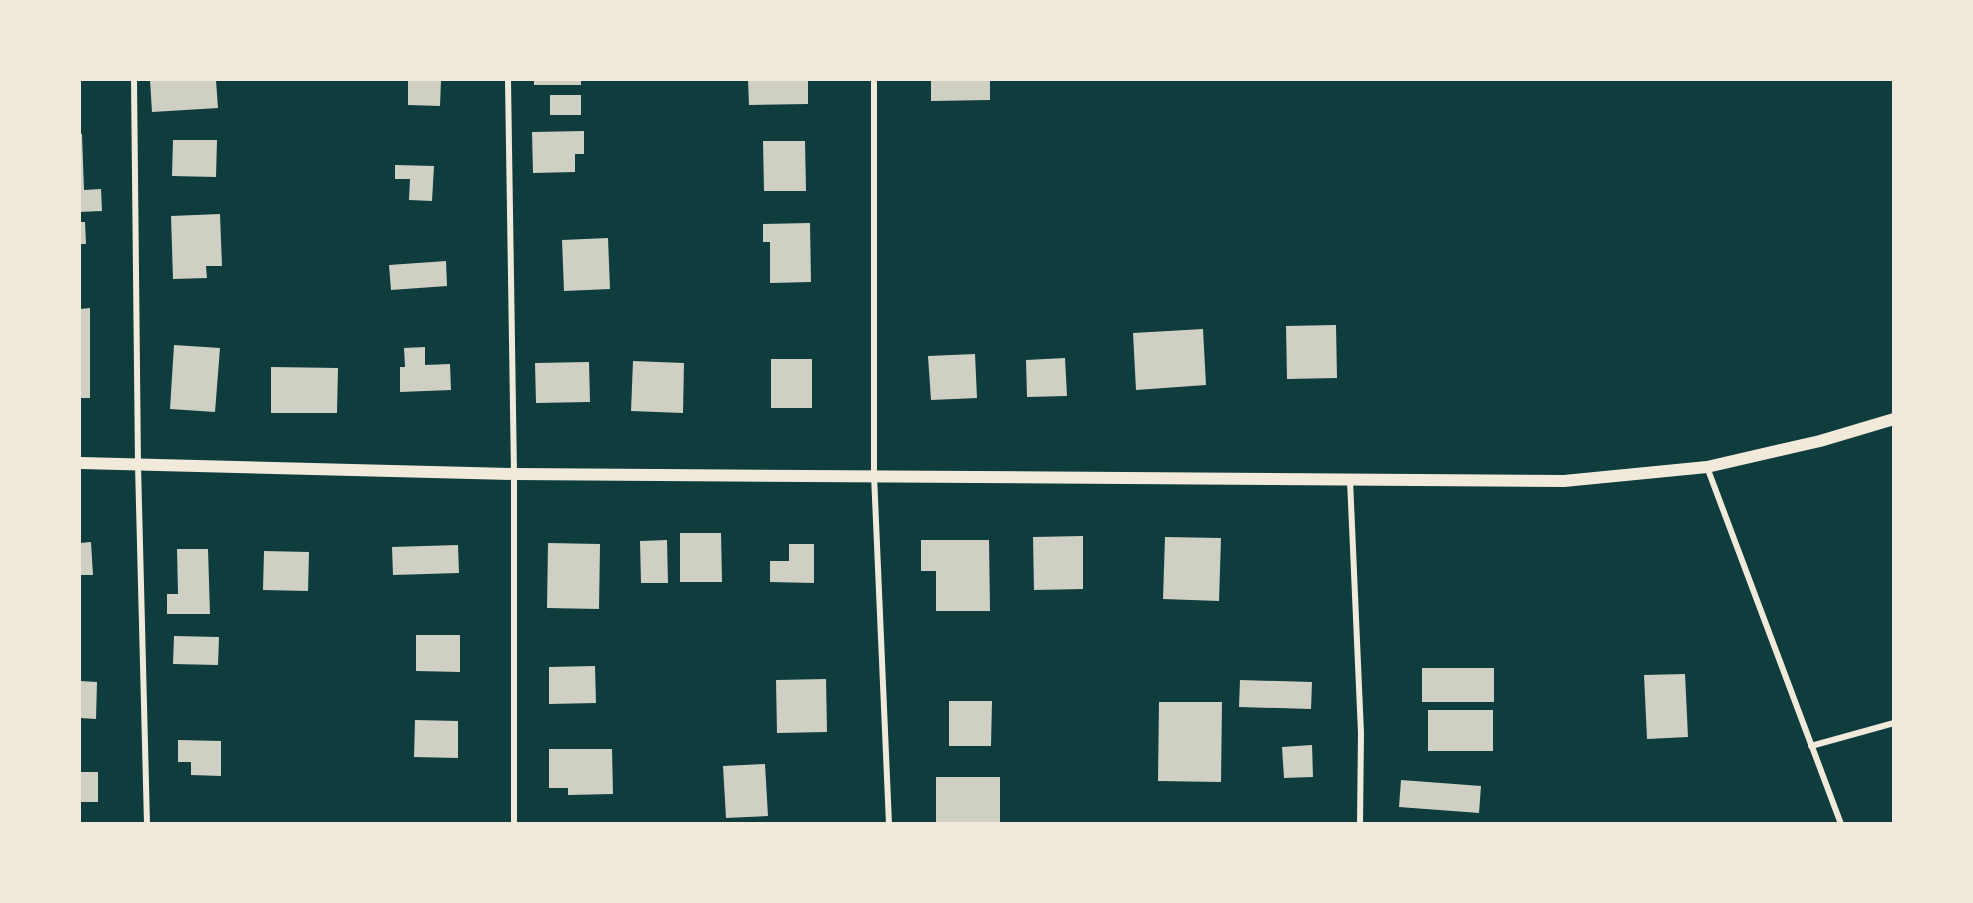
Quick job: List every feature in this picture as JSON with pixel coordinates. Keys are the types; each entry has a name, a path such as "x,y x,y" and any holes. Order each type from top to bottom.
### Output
{"main road":[{"path":"80,463 513,474 1564,481 1707,466 1820,441 1893,419"}],"street":[{"path":"134,80 138,465 147,824"},
{"path":"508,80 513,474 514,824"},
{"path":"874,80 874,475 889,824"},
{"path":"1707,466 1840,824"},
{"path":"1350,479 1361,733 1360,824"},
{"path":"1811,746 1893,723"}],"building":[{"path":"150,80 216,80 218,108 152,112"},
{"path":"408,80 441,80 440,106 408,105"},
{"path":"534,80 581,80 581,85 534,85"},
{"path":"748,80 808,80 808,104 749,105"},
{"path":"931,80 990,80 990,100 931,101"},
{"path":"550,95 581,95 581,115 550,115"},
{"path":"584,131 584,154 575,154 575,172 533,173 532,132"},
{"path":"80,134 82,134 84,190 101,189 102,211 80,212"},
{"path":"173,140 217,140 216,177 172,176"},
{"path":"763,141 805,141 806,191 764,191"},
{"path":"395,165 434,166 432,201 409,200 410,179 395,179"},
{"path":"220,214 222,266 206,266 207,278 173,279 171,216"},
{"path":"80,222 85,222 86,244 80,244"},
{"path":"810,223 811,282 770,283 770,242 763,242 763,224"},
{"path":"608,238 610,289 564,291 562,240"},
{"path":"446,261 447,286 391,290 389,265"},
{"path":"90,308 90,398 80,398 80,309"},
{"path":"1336,325 1337,378 1287,379 1286,326"},
{"path":"1203,329 1206,385 1136,390 1133,333"},
{"path":"174,345 220,348 215,412 170,409"},
{"path":"425,347 425,365 450,364 451,390 400,392 400,367 405,367 404,348"},
{"path":"975,354 977,398 931,400 928,356"},
{"path":"1065,358 1067,396 1027,397 1026,360"},
{"path":"771,359 812,359 812,408 771,408"},
{"path":"633,361 684,363 683,413 631,411"},
{"path":"589,362 590,402 536,403 535,363"},
{"path":"271,367 338,368 337,413 271,413"},
{"path":"680,533 721,533 722,582 680,582"},
{"path":"1083,536 1083,589 1034,590 1033,537"},
{"path":"1165,537 1221,538 1219,601 1163,599"},
{"path":"667,540 668,583 641,583 640,541"},
{"path":"921,540 989,540 990,611 936,611 936,571 921,571"},
{"path":"91,542 93,575 80,575 80,543"},
{"path":"548,543 600,544 599,609 547,608"},
{"path":"789,544 814,544 814,583 770,582 770,561 789,561"},
{"path":"458,545 459,573 393,575 392,547"},
{"path":"177,549 208,549 210,614 167,614 167,594 178,594"},
{"path":"264,551 309,552 308,591 263,590"},
{"path":"416,635 460,635 460,672 416,671"},
{"path":"174,636 219,637 218,665 173,664"},
{"path":"595,666 596,703 549,704 549,667"},
{"path":"1422,668 1494,668 1494,702 1422,702"},
{"path":"1685,674 1688,737 1647,739 1644,675"},
{"path":"826,679 827,732 777,733 776,680"},
{"path":"1240,680 1312,682 1311,709 1239,707"},
{"path":"80,681 97,682 96,719 80,718"},
{"path":"949,701 992,701 991,746 949,746"},
{"path":"1159,702 1222,702 1221,782 1158,781"},
{"path":"1428,710 1493,710 1493,751 1428,751"},
{"path":"415,720 458,721 458,758 414,757"},
{"path":"178,740 221,741 221,776 191,775 191,762 178,762"},
{"path":"1312,745 1313,777 1284,778 1282,747"},
{"path":"549,749 612,749 613,794 568,795 568,788 549,788"},
{"path":"765,764 768,816 726,818 723,766"},
{"path":"80,772 98,772 98,802 80,802"},
{"path":"936,777 1000,777 1000,824 936,824"},
{"path":"1401,780 1481,786 1479,813 1399,807"}]}
